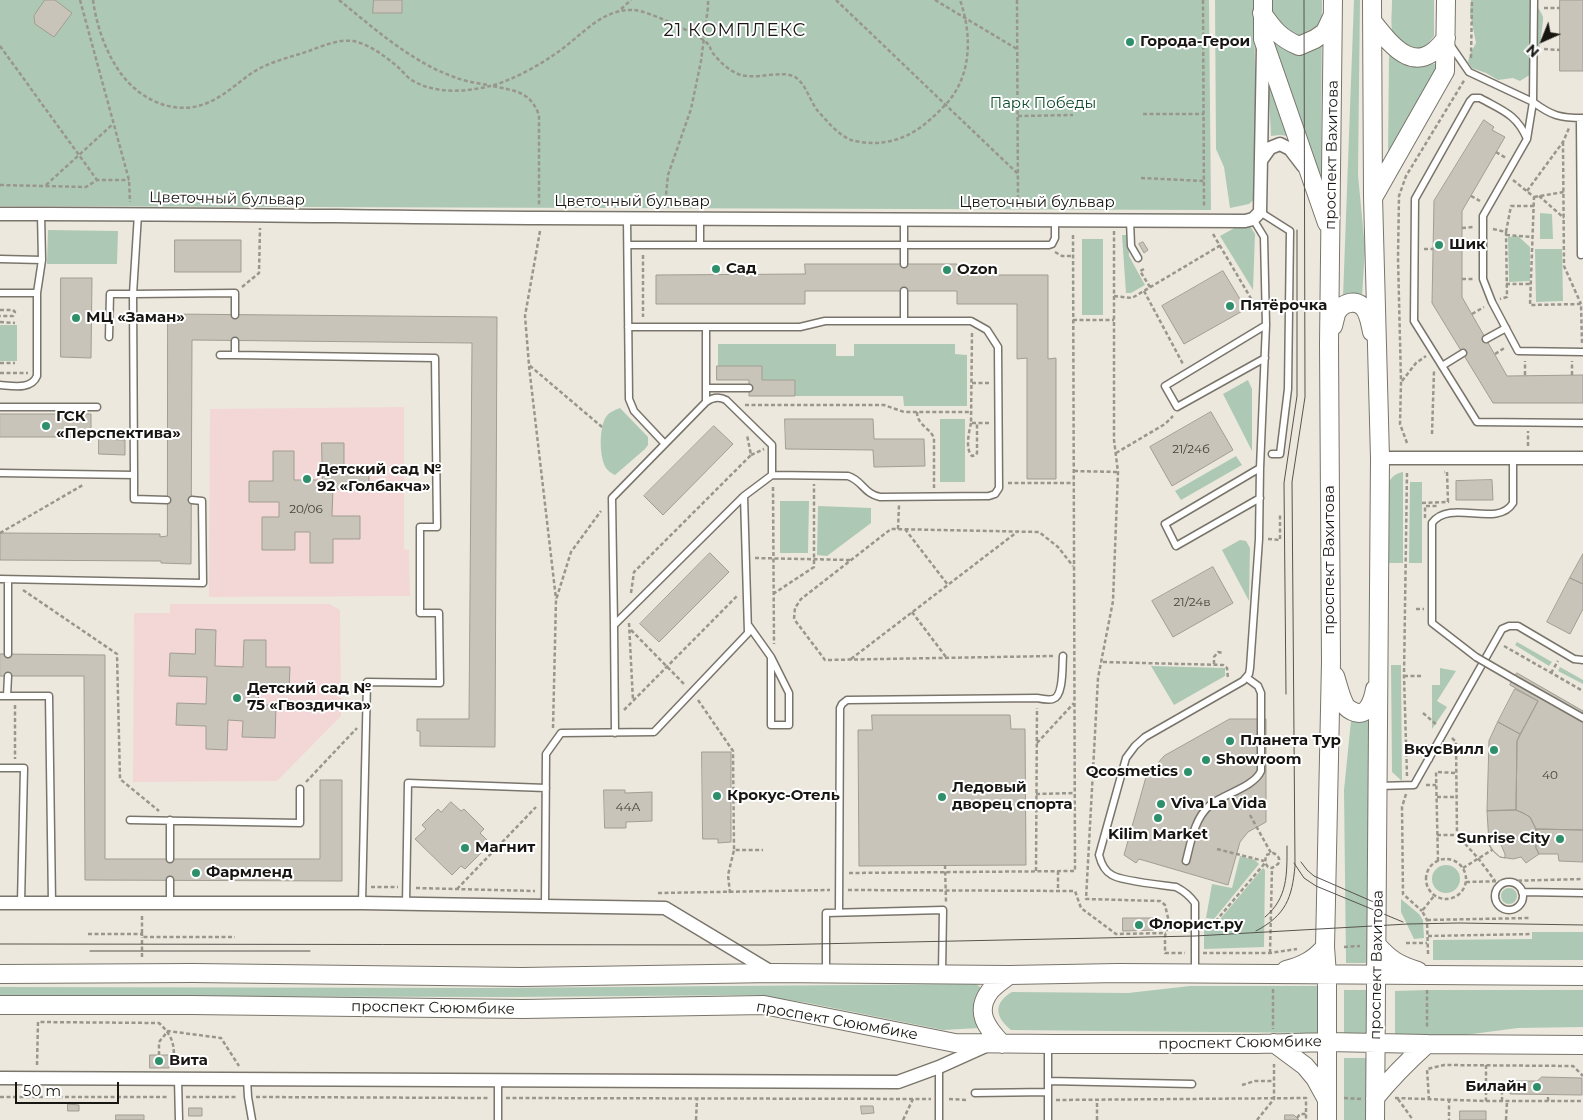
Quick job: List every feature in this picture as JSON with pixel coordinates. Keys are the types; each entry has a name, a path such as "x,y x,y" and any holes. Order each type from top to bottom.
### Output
{"main road":[{"name":"проспект Вахитова","path":"1372,0 1373,196 1380,458 1380,666 1379,786 1369,946 1377,975 1376,1120"},
{"path":"1373,196 1445,71 1446,0"},
{"path":"1262,7 1274,30 1285,40 1299,46 1326,32 1333,7"},
{"path":"1262,7 1263,39 1331,235"},
{"name":"проспект Вахитова","path":"1327,1120 1336,1098 1328,1042 1325,947 1331,662 1329,344 1333,7"},
{"path":"1372,21 1392,46 1401,53 1412,57 1422,57 1431,54 1446,38"},
{"path":"1329,344 1336,313 1343,305 1352,302 1361,306 1368,316 1377,349"},
{"path":"1331,662 1344,703 1348,709 1357,713 1368,709 1374,697 1380,666"},
{"path":"1369,946 1427,982"},
{"path":"1272,980 1300,967 1317,956 1325,947"},
{"name":"проспект Сююмбике","path":"0,974 193,973 522,977 773,973 1009,975 1118,973 1195,974 1272,980 1327,975 1377,975 1427,982 1583,976"},
{"path":"997,1044 984,1020 982,1006 991,990 1009,975"},
{"name":"проспект Сююмбике","path":"0,1005 524,1008 764,1005 955,1042 1048,1044 1273,1038 1328,1042 1376,1043 1427,1040 1583,1045"},
{"path":"1273,1038 1305,1066 1336,1098"},
{"path":"1376,1098 1388,1081 1427,1040"}],"street":[{"path":"1257,216 1262,159 1263,39"},
{"path":"1262,159 1270,148 1280,144 1290,149 1310,175"},
{"name":"Цветочный бульвар","path":"0,214 904,220 1018,218 1204,220 1257,216"},
{"path":"1380,458 1583,458"},
{"path":"0,903 362,903 664,908 773,973"},
{"path":"0,1078 898,1082 997,1044"}],"lane":[{"path":"1534,0 1533,102 1527,138 1483,216 1483,279 1492,302 1518,351 1582,352"},
{"path":"1446,38 1469,72 1533,102 1560,118 1582,118 1580,255"},
{"path":"1527,138 1523,127 1516,119 1480,98 1473,98 1414,199 1414,321 1477,422 1583,423"},
{"path":"0,385 30,385 35,380 37,373 37,294 42,260 41,214"},
{"path":"138,214 133,294 134,499 167,500"},
{"path":"1195,974 1195,903 1192,899 1176,887 1115,877 1106,871 1103,866 1100,848 1126,758 1132,749 1145,737 1243,682 1247,678 1250,668 1259,539 1266,325 1264,237 1257,216"},
{"path":"1257,216 1290,231 1288,389 1280,454 1272,454"},
{"path":"627,218 629,399 634,410 665,444"},
{"path":"700,219 700,245"},
{"path":"628,245 1049,246 1054,242 1055,219"},
{"path":"904,220 904,264"},
{"path":"1130,220 1131,246 1138,258"},
{"path":"0,259 42,260"},
{"path":"904,291 904,321"},
{"path":"0,293 37,294"},
{"path":"109,337 110,294 235,293 235,315"},
{"path":"614,625 744,496 772,475 848,476 855,478 873,495 880,497 989,496 997,492 999,483 998,347 987,330 972,321 824,321 800,327 628,327"},
{"path":"1265,358 1177,407 1165,386 1266,325"},
{"path":"706,327 706,402"},
{"path":"1486,339 1506,328"},
{"path":"235,341 235,355"},
{"path":"1442,366 1463,353"},
{"path":"220,355 435,358 437,527 420,527 420,613 439,613 440,683 367,682 362,903"},
{"path":"706,388 749,388"},
{"path":"614,733 612,498 713,397 726,400 772,445 772,475"},
{"path":"0,407 97,407"},
{"path":"1513,458 1513,503 1507,510 1497,513 1446,513 1435,518 1432,523 1432,623 1476,656 1583,718"},
{"path":"1260,468 1165,524 1176,546 1260,498"},
{"path":"0,472 134,475"},
{"path":"545,907 546,754 561,733 654,732 748,633 744,496"},
{"path":"0,579 206,583 202,501 192,500"},
{"path":"8,580 8,654"},
{"path":"748,625 772,660 789,693 789,725 771,725 772,660"},
{"path":"1379,786 1414,785 1502,629 1514,625 1518,626 1574,659 1583,660"},
{"path":"839,912 840,708 845,702 847,700 1037,698 1052,700 1060,692 1063,656"},
{"path":"8,676 7,696 49,696 52,903"},
{"path":"1186,861 1196,827 1205,810 1211,804 1256,779 1261,771 1261,693 1258,686 1247,678"},
{"path":"1427,749 1429,759"},
{"path":"0,768 24,768 22,903"},
{"path":"406,904 408,783 546,788"},
{"path":"130,820 300,823 300,789"},
{"path":"170,820 170,859"},
{"path":"170,880 170,904"},
{"path":"1507,882 1516,884 1522,892 1520,905 1512,910 1499,906 1495,898 1496,890 1507,882"},
{"path":"1522,892 1583,893"},
{"path":"826,973 826,913 943,910 942,974"},
{"path":"1048,1044 1048,1120"},
{"path":"939,1066 939,1120"},
{"path":"176,1079 179,1097 179,1120"},
{"path":"248,1079 248,1097 252,1120"},
{"path":"498,1080 498,1120"},
{"path":"1048,1081 1192,1084"},
{"path":"975,1092 1048,1092"}],"path":[{"path":"80,0 128,180 130,208 138,214"},
{"path":"93,0 110,59 123,78 142,95 162,105 182,108 206,104 256,70 328,44 351,40 371,47 394,63 411,79 436,90 460,90 491,86 503,82 555,54 604,16 620,10 638,10 670,22 704,40 724,66 737,74 756,77 783,74 794,76 804,86 814,107 831,126 850,140 867,143 889,142 908,136 928,122 950,100 964,77 968,53 966,20 960,0"},
{"path":"340,0 396,46 425,65 455,78 518,92 535,104 540,115 539,218 541,227 525,316 556,600 552,745"},
{"path":"620,10 631,0"},
{"path":"652,219 666,196 668,175 691,109 704,40 708,0"},
{"path":"836,0 1018,174"},
{"path":"935,0 1017,49"},
{"path":"1017,0 1018,218"},
{"path":"1203,0 1204,220"},
{"path":"1471,62 1472,0"},
{"path":"1534,8 1560,8"},
{"path":"1148,46 1203,44"},
{"path":"0,46 97,180"},
{"path":"1534,49 1560,50"},
{"path":"1143,114 1204,114"},
{"path":"1018,116 1073,115"},
{"path":"1527,191 1563,142 1570,128 1571,118"},
{"path":"46,186 113,124"},
{"path":"1563,142 1564,266 1581,304 1582,352"},
{"path":"1507,175 1534,197 1530,305 1581,304"},
{"path":"1141,178 1204,181"},
{"path":"0,185 86,187 97,180 128,180"},
{"path":"1534,197 1564,192"},
{"path":"1539,196 1564,218"},
{"path":"1472,314 1492,302 1507,297 1506,234 1511,206 1534,206"},
{"path":"235,293 258,273 260,226"},
{"path":"1483,227 1506,234 1533,237"},
{"path":"840,873 1075,871 1073,229"},
{"path":"1086,899 1098,678 1113,601 1118,472 1114,440 1114,229"},
{"path":"644,327 643,254 645,245"},
{"path":"1049,246 1060,255 1073,256"},
{"path":"1114,296 1132,298 1221,246 1266,325"},
{"path":"1144,269 1140,271 1150,288"},
{"path":"1506,284 1531,284"},
{"path":"1144,291 1188,372"},
{"path":"0,310 13,310 15,312 13,316 0,316"},
{"path":"1073,320 1114,320"},
{"path":"972,321 972,412 969,452 970,455 975,456 977,452 977,423"},
{"path":"0,322 15,322"},
{"path":"1525,351 1525,375"},
{"path":"1572,352 1572,375"},
{"path":"0,362 15,363"},
{"path":"1401,382 1416,363"},
{"path":"529,366 602,427"},
{"path":"1432,434 1433,371 1442,366"},
{"path":"0,373 37,373"},
{"path":"972,383 999,383"},
{"path":"732,405 884,405 902,412 972,412"},
{"path":"1116,453 1165,424 1171,419 1177,407"},
{"path":"917,412 919,421 930,431 934,438 934,496"},
{"path":"634,572 751,455 743,416"},
{"path":"1528,422 1528,458"},
{"path":"971,423 999,423"},
{"path":"1074,472 1118,472"},
{"path":"1406,776 1404,676 1407,472 1415,472"},
{"path":"1422,503 1448,502 1447,472 1439,472"},
{"path":"0,533 102,474"},
{"path":"772,475 772,660"},
{"path":"773,594 814,567 814,476"},
{"path":"999,483 1074,483"},
{"path":"898,529 900,497"},
{"path":"556,600 571,552 612,498"},
{"path":"1425,526 1425,506 1448,506"},
{"path":"1272,540 1280,540 1280,514"},
{"path":"1074,567 1058,547 1039,532 891,529 801,599 795,608 794,619 825,660 1074,655"},
{"path":"905,529 948,585"},
{"path":"849,660 1018,531"},
{"path":"746,558 851,560"},
{"path":"8,580 117,654 120,779 170,820"},
{"path":"614,720 747,586"},
{"path":"629,611 633,701"},
{"path":"912,612 947,658"},
{"path":"630,629 692,692 733,751 734,850 728,875 730,893"},
{"path":"1495,641 1583,691"},
{"path":"1214,664 1215,654 1223,652"},
{"path":"1551,673 1563,652"},
{"path":"1102,662 1223,664 1227,667 1228,690"},
{"path":"1404,676 1423,676"},
{"path":"7,696 15,768"},
{"path":"1036,871 1037,698"},
{"path":"1036,744 1074,702"},
{"path":"1423,712 1456,742 1457,835 1478,858 1495,881"},
{"path":"300,789 366,718"},
{"path":"1438,861 1436,772 1456,772"},
{"path":"1036,794 1074,793"},
{"path":"1406,794 1402,807 1403,894 1422,911 1427,920 1428,954"},
{"path":"457,889 546,796"},
{"path":"1437,797 1456,797"},
{"path":"1250,815 1271,853 1277,855 1280,860 1272,868"},
{"path":"1438,835 1457,835"},
{"path":"1217,849 1264,862 1268,867 1272,868"},
{"path":"734,850 763,850"},
{"path":"1463,868 1492,850"},
{"path":"1214,922 1264,862 1266,855 1271,853"},
{"path":"1452,860 1463,868 1466,874 1466,882 1461,893 1456,897 1443,900 1434,896 1428,888 1426,875 1429,868 1438,861 1452,860"},
{"path":"945,865 946,890"},
{"path":"1272,868 1270,953 1303,948"},
{"path":"1058,871 1058,890"},
{"path":"1466,882 1583,879"},
{"path":"362,886 545,892"},
{"path":"692,894 840,890 1076,891 1082,908 1116,934 1166,933"},
{"path":"1422,911 1434,896"},
{"path":"1078,899 1156,900 1165,905 1169,922"},
{"path":"141,904 142,957"},
{"path":"1427,920 1530,918"},
{"path":"88,934 235,937"},
{"path":"1428,936 1532,934"},
{"path":"1406,943 1428,943"},
{"path":"1344,947 1369,946"},
{"path":"1272,980 1273,1038"},
{"path":"1427,982 1427,1040"},
{"path":"37,1078 38,1022 159,1023 168,1031 174,1043 176,1079"},
{"path":"159,1055 159,1042 168,1031"},
{"path":"168,1031 221,1038 248,1079"},
{"path":"1257,1120 1274,1099 1274,1064"},
{"path":"1429,1100 1428,1069 1444,1065 1573,1066 1583,1076"},
{"path":"1486,1065 1486,1101"},
{"path":"1242,1085 1255,1081 1274,1081"},
{"path":"1502,1101 1502,1088 1510,1087"},
{"path":"1548,1094 1548,1101"},
{"path":"0,1097 969,1100"},
{"path":"1048,1100 1306,1098 1306,1120"},
{"path":"1336,1098 1583,1101"},
{"path":"1398,1098 1413,1120"},
{"path":"696,1120 697,1099"},
{"path":"903,1120 913,1099"},
{"path":"1097,1099 1097,1120"},
{"path":"1449,1099 1449,1120"},
{"path":"1506,1120 1507,1101"},
{"path":"1296,1118 1300,1114 1306,1114"}],"shaded area":[{"name":"Детский сад № 92 «Голбакча»","path":"404,407 404,549 409,550 410,596 209,597 210,409"},
{"name":"Детский сад № 75 «Гвоздичка»","path":"170,604 329,604 340,610 341,716 277,781 133,782 134,613 170,613"}],"green space":[{"name":"Парк Победы","path":"0,0 1209,0 1211,210 0,206"},
{"path":"1215,0 1254,0 1257,197 1249,204 1230,208 1224,167 1216,149"},
{"path":"1272,0 1322,0 1321,186 1272,35"},
{"path":"1354,0 1360,0 1358,175 1365,248 1362,297 1353,294 1343,297"},
{"path":"1392,0 1434,0 1434,36 1424,48 1412,52 1398,42 1394,36 1391,24"},
{"path":"1471,0 1532,0 1537,6 1543,17 1539,52 1534,70 1528,76 1520,81 1513,78 1498,80 1472,68 1468,62 1476,43 1470,13"},
{"path":"1389,54 1406,63 1424,65 1438,63 1438,67 1388,154"},
{"path":"1268,77 1288,136 1271,136"},
{"path":"1540,213 1552,214 1553,239 1540,239"},
{"path":"1238,226 1250,226 1255,234 1253,290 1220,236"},
{"path":"48,230 118,231 117,264 47,264"},
{"path":"1122,235 1128,235 1129,256 1145,285 1131,293 1126,293"},
{"path":"1518,236 1530,247 1530,281 1509,282 1508,237"},
{"path":"1082,239 1103,239 1103,315 1082,315"},
{"path":"1535,249 1562,249 1563,301 1536,302"},
{"path":"0,325 17,325 17,361 0,361"},
{"path":"718,344 836,344 836,356 854,356 854,344 955,344 955,354 967,355 967,406 904,406 903,396 795,396 795,380 762,380 762,366 718,366"},
{"path":"1248,380 1252,389 1252,451 1223,394"},
{"path":"620,408 648,437 648,445 615,475 606,468 604,463 601,450 601,435 606,417 610,412"},
{"path":"940,419 965,419 965,482 940,482"},
{"path":"1236,456 1242,465 1181,500 1175,491"},
{"path":"1403,472 1403,563 1388,563 1387,486 1393,476"},
{"path":"1410,482 1422,482 1422,563 1409,563"},
{"path":"780,501 809,501 808,553 780,553"},
{"path":"818,506 871,508 871,523 827,556 817,555"},
{"path":"1240,540 1246,541 1250,548 1249,601 1222,550"},
{"path":"1517,642 1552,662 1549,666 1515,645"},
{"path":"1391,665 1401,665 1402,781 1392,772"},
{"path":"1151,666 1225,668 1225,676 1174,705"},
{"path":"1560,667 1583,680 1583,684 1558,671"},
{"path":"1440,668 1456,671 1437,701 1447,707 1432,729 1432,685 1440,685"},
{"path":"1369,719 1370,963 1346,963 1344,790 1351,721 1361,723"},
{"path":"1240,856 1255,860 1259,864 1214,919 1206,918 1212,884 1232,888"},
{"path":"1446,865 1456,869 1460,879 1456,889 1446,893 1436,889 1432,879 1436,869"},
{"path":"1263,868 1265,870 1264,947 1204,949 1204,924 1216,924"},
{"path":"1509,888 1517,896 1509,904 1501,896"},
{"path":"1401,899 1419,914 1423,920 1424,938 1414,939 1401,912"},
{"path":"1532,932 1583,932 1583,960 1433,960 1433,940 1532,939"},
{"path":"976,984 980,987 979,1028 943,1030 808,1003 756,995 513,997 0,996 0,987 487,988"},
{"path":"1190,986 1317,986 1317,1033 1011,1030 1002,1020 998,1010 1002,1001 1012,992 1128,993"},
{"path":"1344,990 1369,990 1370,1035 1344,1035"},
{"path":"1583,990 1583,1027 1518,1028 1457,1036 1395,1035 1395,991"},
{"path":"1344,1058 1370,1058 1370,1120 1344,1120"}],"building":[{"path":"45,0 55,0 72,13 54,37 35,24 34,16"},
{"path":"374,0 402,0 402,13 373,13"},
{"path":"1560,0 1583,0 1583,71 1560,71"},
{"path":"1484,120 1494,127 1492,130 1505,137 1462,211 1462,297 1507,376 1583,375 1583,403 1493,403 1432,303 1434,201"},
{"path":"175,240 241,240 241,272 175,272"},
{"path":"1143,242 1148,250 1144,253 1139,244"},
{"path":"805,264 957,264 958,275 1048,275 1048,359 1056,358 1056,479 1027,479 1027,358 1017,359 1017,304 957,304 957,291 805,291 805,304 656,304 656,275 805,274"},
{"path":"1223,271 1246,309 1184,344 1162,306"},
{"name":"МЦ «Заман»","path":"61,278 92,278 91,358 61,357"},
{"path":"168,314 497,317 495,747 420,746 420,731 417,731 417,719 469,719 472,343 192,340 191,564 161,563 161,561 0,560 0,533 160,534 160,537 167,536"},
{"path":"717,366 762,366 762,380 795,380 795,396 749,396 749,380 717,380"},
{"path":"1211,412 1233,450 1172,486 1150,447"},
{"name":"ГСК «Перспектива»","path":"0,414 91,414 91,437 0,437"},
{"path":"785,419 873,419 874,439 924,439 925,466 874,467 873,450 786,449"},
{"path":"714,426 733,444 663,515 644,496"},
{"path":"99,439 125,440 125,455 99,454"},
{"path":"322,443 344,443 344,468 369,468 369,489 333,489 332,516 360,516 360,539 333,539 333,563 310,563 310,532 295,532 295,550 262,550 262,517 279,517 279,502 249,502 249,481 273,481 273,451 294,451 294,480 322,480"},
{"path":"1492,480 1493,500 1456,500 1456,481"},
{"path":"710,553 729,572 659,642 640,624"},
{"path":"1583,554 1583,584 1570,578"},
{"path":"1213,567 1233,603 1173,637 1152,601"},
{"path":"1570,578 1583,584 1583,609 1570,634 1547,622"},
{"path":"196,629 216,630 215,666 243,667 244,640 266,640 266,667 290,667 289,690 259,690 258,705 276,705 275,738 242,737 243,721 228,720 227,750 206,749 206,726 176,725 177,703 206,704 207,677 169,676 170,653 195,654"},
{"path":"0,654 105,655 105,859 320,859 320,780 342,780 342,881 85,880 84,676 0,676"},
{"path":"1517,673 1583,711 1583,830 1536,829 1530,817 1516,810 1517,741 1538,701 1510,685"},
{"path":"1515,689 1538,701 1520,734 1498,722"},
{"name":"Ледовый дворец спорта","path":"872,715 1010,715 1011,729 1025,729 1026,865 859,866 858,730 872,730"},
{"path":"1230,719 1266,719 1266,822 1248,832 1240,842 1228,885 1139,859 1136,863 1124,855 1146,777 1164,756"},
{"path":"1498,722 1520,734 1517,741 1516,810 1487,811 1489,741"},
{"name":"Крокус-Отель","path":"702,752 731,752 731,842 718,843 718,839 703,839"},
{"path":"604,790 625,790 625,793 652,792 652,821 626,822 626,828 605,828"},
{"path":"451,802 461,811 464,809 484,829 480,833 487,840 479,849 482,852 465,869 461,866 452,875 415,839 426,829 422,825 438,809 441,812"},
{"path":"1516,810 1530,817 1536,829 1536,848 1539,854 1526,863 1521,857 1513,859 1500,857 1489,844 1487,811"},
{"name":"Sunrise City","path":"1536,829 1583,830 1583,862 1559,861 1558,854 1539,854 1536,848"},
{"path":"1488,838 1495,840 1501,845 1505,858 1500,857 1492,850"},
{"name":"Флорист.ру","path":"1123,918 1155,918 1155,930 1123,931"},
{"name":"Вита","path":"150,1055 169,1055 169,1068 150,1068"},
{"path":"1542,1077 1582,1078 1582,1095 1510,1094 1510,1081 1537,1081"},
{"path":"68,1104 79,1105 79,1111 68,1111"},
{"path":"861,1106 873,1106 874,1113 862,1114"},
{"path":"189,1108 202,1108 202,1116 189,1116"},
{"path":"1460,1111 1486,1111 1486,1120 1460,1120"},
{"path":"116,1115 144,1115 144,1120 116,1120"},
{"path":"1285,1115 1294,1115 1299,1120 1285,1120"}],"tram line":[{"path":"1256,931 1274,919 1286,904 1292,887 1295,866 1292,482 1305,397 1304,0"},
{"path":"1286,694 1284,483 1297,396 1297,230"},
{"path":"1265,917 1273,910 1285,885 1287,846"},
{"path":"1301,862 1314,876 1376,903"},
{"path":"1294,863 1304,878 1316,886 1403,922"},
{"path":"0,944 765,945 1195,936 1408,924 1583,925"},
{"path":"90,951 310,951"}],"place":[{"name":"Города-Герои","path":"1130,42"},
{"name":"Шик","path":"1439,245"},
{"name":"Сад","path":"716,269"},
{"name":"Ozon","path":"947,270"},
{"name":"Пятёрочка","path":"1230,306"},
{"name":"МЦ «Заман»","path":"76,318"},
{"name":"ГСК «Перспектива»","path":"46,426"},
{"name":"Детский сад № 92 «Голбакча»","path":"307,479"},
{"name":"Детский сад № 75 «Гвоздичка»","path":"237,698"},
{"name":"Планета Тур","path":"1230,741"},
{"name":"ВкусВилл","path":"1494,750"},
{"name":"Showroom","path":"1206,760"},
{"name":"Qcosmetics","path":"1188,772"},
{"name":"Крокус-Отель","path":"717,796"},
{"name":"Ледовый дворец спорта","path":"942,797"},
{"name":"Viva La Vida","path":"1161,804"},
{"name":"Kilim Market","path":"1158,818"},
{"name":"Sunrise City","path":"1560,839"},
{"name":"Магнит","path":"465,848"},
{"name":"Фармленд","path":"196,873"},
{"name":"Флорист.ру","path":"1139,925"},
{"name":"Вита","path":"159,1061"},
{"name":"Билайн","path":"1537,1087"}],"district":[{"name":"21 КОМПЛЕКС","path":"735,31"}]}
